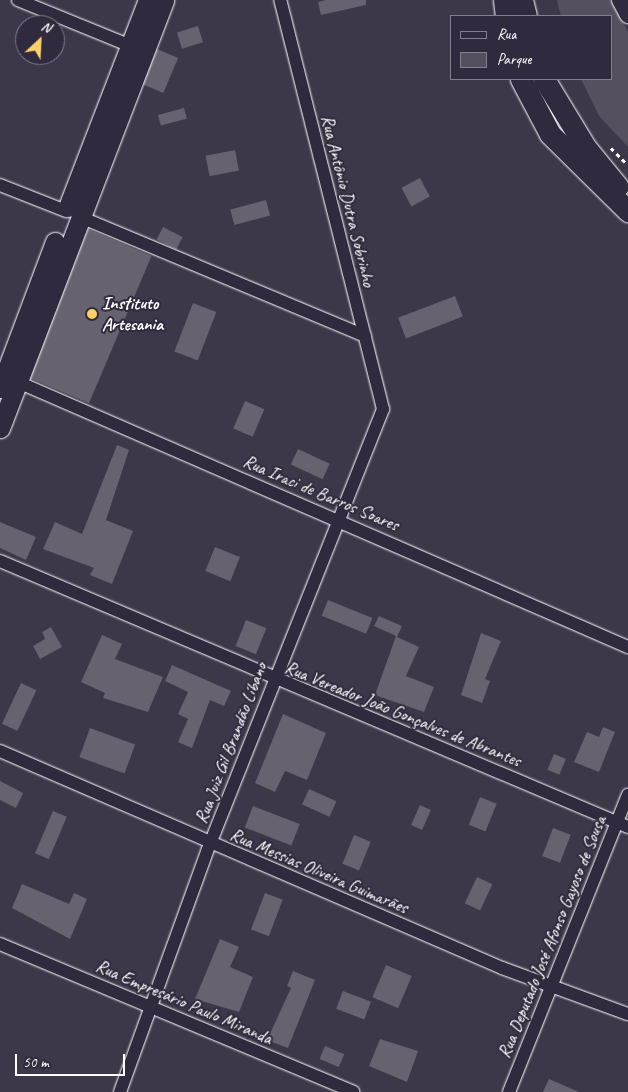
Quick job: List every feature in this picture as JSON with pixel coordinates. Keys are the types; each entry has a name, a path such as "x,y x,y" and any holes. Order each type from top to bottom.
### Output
{"main road":[{"path":"0,428 6,380 135,48 148,0"},
{"path":"135,48 164,0"},
{"path":"504,0 506,15"},
{"path":"522,0 526,15"},
{"path":"521,80 550,134 628,211"},
{"path":"545,80 586,148 628,198"}],"street":[{"path":"18,0 135,48"},
{"name":"Rua Antônio Dutra Sobrinho","path":"280,0 383,409"},
{"path":"620,0 628,15"},
{"path":"0,185 365,336"},
{"name":"Rua Iraci de Barros Soares","path":"6,380 339,520 628,647"},
{"name":"Rua Juiz Gil Brandão Líbano","path":"120,1092 210,844 383,409"},
{"name":"Rua Vereador João Gonçalves de Abrantes","path":"0,561 274,681 623,825"},
{"name":"Rua Messias Oliveira Guimarães","path":"0,751 210,844 552,988 628,1014"},
{"name":"Rua Deputado José Afonso Gayoso de Sousa","path":"509,1092 623,825 628,795"},
{"name":"Rua Empresário Paulo Miranda","path":"0,944 353,1092"}],"green space":[{"path":"557,0 611,0 628,32 628,147 599,116 581,80 613,80 613,15 561,15"}],"building":[{"path":"326,0 366,0 366,5 321,15 318,2"},
{"path":"198,26 203,42 182,49 177,32"},
{"path":"157,49 178,58 163,93 142,84"},
{"path":"184,108 187,119 161,126 158,115"},
{"path":"235,150 239,171 210,176 206,156"},
{"path":"420,178 430,197 411,206 401,188"},
{"path":"266,200 270,215 234,225 230,210"},
{"path":"163,227 183,237 176,249 157,239"},
{"name":"Instituto Artesania","path":"88,229 152,256 89,403 25,376"},
{"path":"455,296 463,317 406,338 398,318"},
{"path":"193,303 216,312 198,361 174,352"},
{"path":"245,401 264,409 253,437 233,429"},
{"path":"117,445 129,450 106,520 133,531 112,584 90,575 94,568 43,549 55,522 82,534"},
{"path":"298,449 330,464 323,479 291,464"},
{"path":"0,522 36,537 26,560 0,548"},
{"path":"215,547 240,557 230,581 205,571"},
{"path":"328,600 373,618 366,634 322,616"},
{"path":"379,616 402,626 397,637 419,647 406,676 434,687 424,712 375,695 396,636 374,626"},
{"path":"246,620 266,628 256,654 236,646"},
{"path":"51,627 62,647 40,659 33,646 45,639 42,632"},
{"path":"481,633 501,641 485,679 490,681 482,703 461,695"},
{"path":"102,635 122,644 115,659 163,677 148,712 103,698 105,693 81,682"},
{"path":"172,665 231,691 224,706 210,700 192,748 178,742 188,719 178,714 188,692 165,681"},
{"path":"21,683 36,690 17,731 2,724"},
{"path":"283,714 326,733 307,780 285,771 275,792 255,783"},
{"path":"603,727 615,732 599,772 574,762 587,732 599,737"},
{"path":"90,728 135,744 125,774 79,757"},
{"path":"554,754 566,759 559,775 547,770"},
{"path":"0,781 23,793 16,808 0,800"},
{"path":"309,789 336,801 329,817 302,805"},
{"path":"480,797 497,804 485,832 469,825"},
{"path":"420,805 431,810 422,830 411,825"},
{"path":"253,806 300,824 291,845 245,827"},
{"path":"53,811 67,817 49,859 35,853"},
{"path":"553,828 571,835 560,863 542,856"},
{"path":"354,835 371,842 359,870 342,864"},
{"path":"477,877 492,884 480,910 465,903"},
{"path":"22,884 69,904 74,893 87,899 70,939 12,908"},
{"path":"265,893 283,900 269,936 251,929"},
{"path":"220,939 239,947 230,967 253,977 239,1012 195,999"},
{"path":"386,965 412,976 398,1008 372,997"},
{"path":"293,971 315,980 288,1048 267,1040 291,988 287,986"},
{"path":"343,991 371,1002 364,1019 336,1009"},
{"path":"380,1039 418,1051 407,1082 369,1066"},
{"path":"325,1046 344,1054 339,1067 320,1059"},
{"path":"549,1079 579,1092 543,1092"}],"place":[{"name":"Instituto Artesania","path":"92,314"}]}
